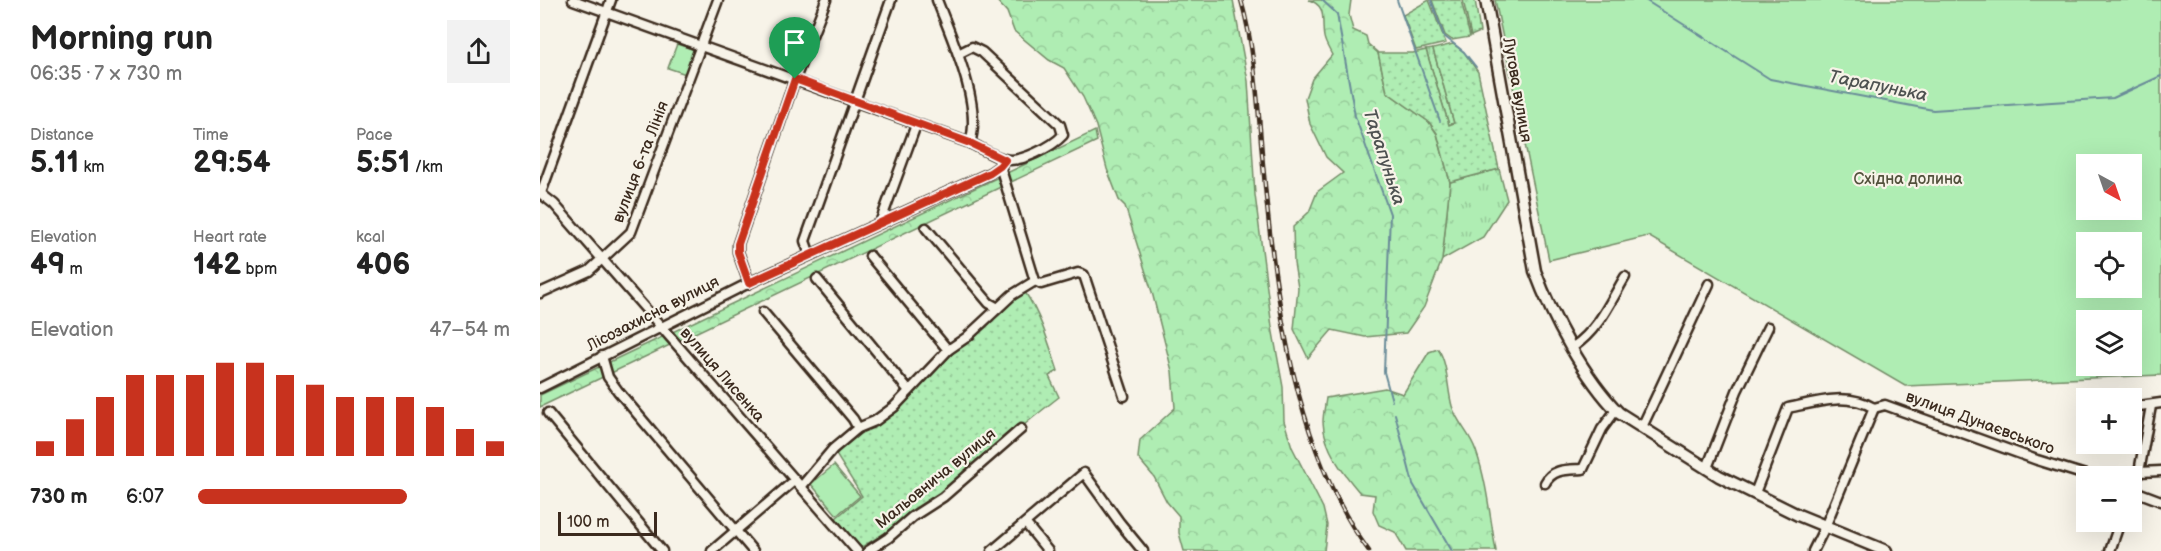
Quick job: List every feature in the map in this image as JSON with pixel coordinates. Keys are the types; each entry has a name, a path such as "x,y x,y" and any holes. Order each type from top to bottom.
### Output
{"street":[{"path":"573,0 970,143 1003,163 1038,282"},
{"path":"541,193 611,0"},
{"name":"вулиця 6-та Лінія","path":"540,293 589,271 631,232 718,0"},
{"path":"749,283 738,252 738,244 795,79 826,0"},
{"path":"810,255 805,241 891,0"},
{"path":"937,0 967,78 974,131 970,143"},
{"name":"Лугова вулиця","path":"1486,0 1535,271 1546,302 1606,400 1616,410 1707,468 1826,527 1886,551"},
{"name":"Лісозахисна вулиця","path":"540,387 749,283 990,173 1003,163 1017,160 1056,142 1063,135 1060,125 982,52 972,47 958,54"},
{"path":"880,223 916,124"},
{"name":"вулиця Лисенка","path":"541,193 554,204 857,551"},
{"path":"926,228 983,297 998,308"},
{"path":"870,256 948,350"},
{"path":"712,551 798,484 833,448 858,428 883,416 948,350 967,338 1012,295 1038,282 1078,273 1084,276 1124,396"},
{"path":"1572,347 1588,337 1596,327 1625,277"},
{"path":"817,279 909,391"},
{"path":"1642,427 1708,284"},
{"path":"763,312 853,418 858,428"},
{"path":"1707,468 1737,391 1768,327"},
{"path":"602,356 608,377 618,391 753,551"},
{"name":"вулиця Дунаєвського","path":"1755,493 1788,408 1835,399 1853,400 1866,403 1874,408 1885,405 2076,472"},
{"path":"2142,406 2161,404"},
{"path":"2140,466 2151,406"},
{"path":"1813,551 1826,527 1874,408"},
{"path":"1545,483 1550,475 1560,470 1583,469 1602,429 1616,410"},
{"path":"548,413 662,551"},
{"name":"Мальовнича вулиця","path":"868,551 888,538 912,517 943,497 1021,429"},
{"path":"2142,472 2161,471"},
{"path":"992,551 1084,473 1143,551"},
{"path":"2142,494 2161,501"},
{"path":"1026,524 1048,551"},
{"path":"2110,551 2117,532"}],"green space":[{"path":"996,0 1233,0 1248,81 1255,195 1272,327 1283,387 1284,421 1292,447 1323,508 1327,525 1324,551 1184,551 1179,533 1179,516 1167,502 1154,477 1138,458 1140,440 1175,408 1172,371 1152,292 1125,206 1119,200 1107,169 1096,126 1083,97 1064,68 1049,60 1014,31 1007,12"},
{"path":"1309,0 1351,0 1349,15 1353,30 1366,36 1368,44 1378,53 1387,92 1429,122 1437,134 1450,182 1442,260 1424,307 1406,333 1365,337 1332,330 1308,358 1294,329 1298,288 1294,263 1293,227 1309,212 1317,192 1343,173 1326,157 1310,124 1305,98 1312,79 1332,55 1323,31 1321,10"},
{"path":"1429,0 1446,43 1416,50 1403,15"},
{"path":"1432,0 1461,0 1470,37 1452,40 1445,35"},
{"path":"1463,0 1475,0 1480,32 1471,36"},
{"name":"Східна долина","path":"1495,0 2161,0 2161,375 2142,376 2142,310 2076,310 2076,376 2138,376 1905,386 1648,236 1549,260"},
{"path":"677,44 695,50 686,74 668,68"},
{"path":"1453,44 1464,52 1478,72 1499,169 1450,182 1437,133 1429,122 1387,92 1378,53 1413,53 1426,50 1449,125 1454,123 1433,49"},
{"path":"1433,49 1454,123 1449,125 1426,50"},
{"path":"1095,131 1097,141 540,407 540,395"},
{"path":"1499,169 1507,200 1483,237 1442,260 1450,182"},
{"path":"1025,292 1048,340 1058,371 1049,376 1059,397 913,514 860,548 836,518 862,496 835,453 859,432 881,421 950,351 1007,303"},
{"path":"1438,349 1444,361 1454,412 1473,445 1480,463 1496,551 1406,551 1395,532 1379,525 1373,511 1375,495 1360,493 1341,469 1324,432 1326,398 1385,388 1403,394 1429,352"},
{"path":"834,465 860,496 837,515 811,484"}],"waterway":[{"name":"Тарапунька","path":"1322,0 1337,14 1355,116 1390,214 1384,372 1392,401"},
{"path":"1397,0 1440,121"},
{"path":"1431,0 1444,36 1464,52 1476,67"},
{"name":"Тарапунька","path":"1645,0 1770,79 1933,110 2113,98 2161,76"},
{"name":"Тарапунька","path":"1395,414 1413,484 1452,551"}],"railway":[{"path":"1241,0 1254,65 1275,271 1293,371 1306,420 1323,467 1344,511 1369,551"}],"route":[{"path":"795,79 970,143 1005,160 990,173 749,283 738,252 738,244 795,79"}]}
